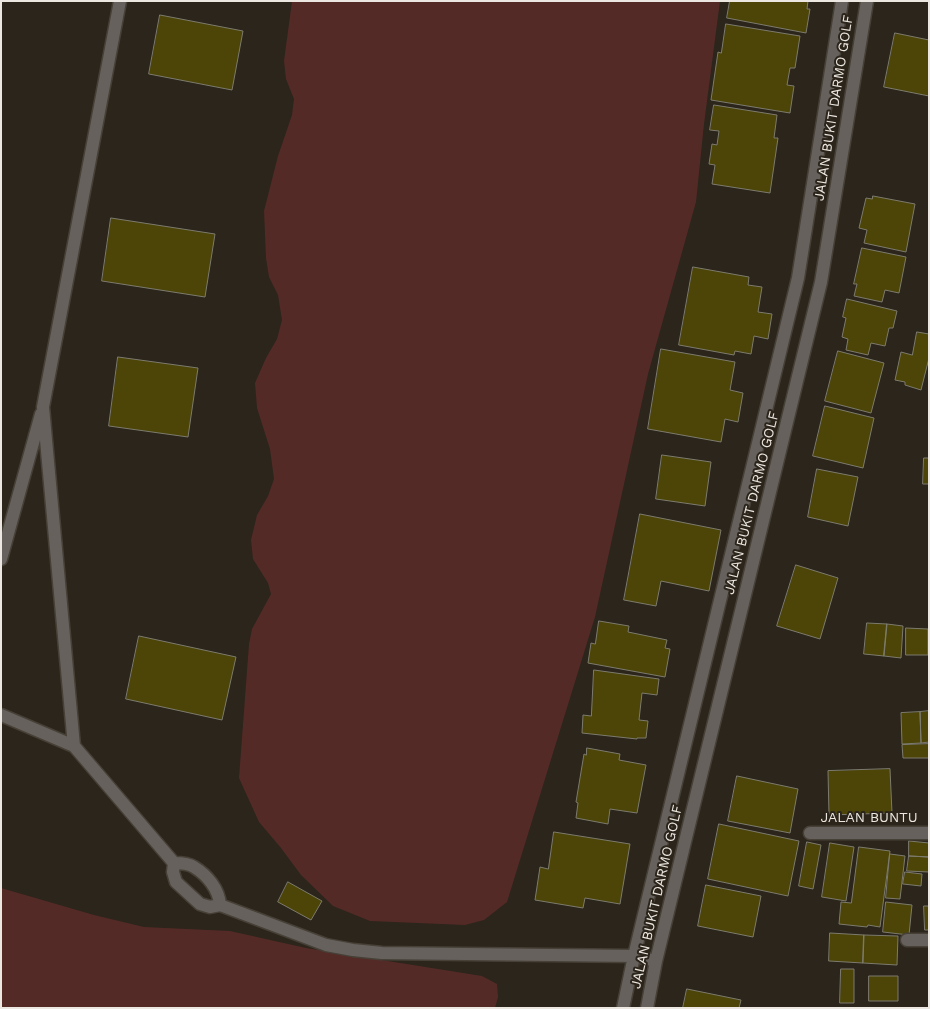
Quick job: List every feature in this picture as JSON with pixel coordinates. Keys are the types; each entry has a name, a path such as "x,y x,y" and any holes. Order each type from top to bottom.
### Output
{"street":[{"path":"1,559 43,407 120,1"},
{"name":"JALAN BUKIT DARMO GOLF","path":"623,1008 798,278 842,1"},
{"name":"JALAN BUKIT DARMO GOLF","path":"647,1008 656,961 821,282 867,1"},
{"path":"43,407 74,746"},
{"path":"1,714 74,746 174,863 193,866 214,886 219,896 220,905"},
{"name":"JALAN BUNTU","path":"810,833 929,833"},
{"path":"174,863 173,872 176,882 200,904 210,907 220,905 326,945 382,953 634,956 656,961"},
{"path":"907,940 929,940"}],"shaded area":[{"path":"292,1 720,1 696,202 648,374 595,617 507,902 484,920 465,925 370,921 333,906 301,875 259,822 239,778 249,644 252,629 271,594 268,583 253,559 251,540 257,515 268,496 274,479 270,449 257,408 255,383 277,339 282,320 278,295 269,277 266,258 264,211 278,156 292,115 294,99 286,79 284,61"},
{"path":"1,888 94,915 144,927 230,931 306,948 482,976 497,984 498,997 495,1008 1,1008"}],"building":[{"path":"730,1 808,1 807,9 810,9 806,33 727,18"},
{"path":"160,15 243,31 232,90 149,74"},
{"path":"726,24 800,36 795,68 790,68 787,85 794,86 790,113 711,100 718,52 721,53"},
{"path":"895,33 929,40 929,96 884,87"},
{"path":"714,105 777,115 774,138 778,138 770,193 712,184 715,165 709,164 712,144 717,145 719,131 710,130"},
{"path":"873,196 915,204 906,252 864,243 867,230 859,228 866,198 872,199"},
{"path":"111,218 215,234 205,297 102,281"},
{"path":"862,248 906,257 899,293 885,290 882,302 854,296 857,284 854,284"},
{"path":"693,267 749,277 748,285 762,287 758,312 772,314 768,339 754,336 751,354 735,351 734,355 679,345"},
{"path":"847,299 897,311 893,328 889,328 885,346 871,343 868,355 846,350 848,339 842,337 846,318 843,317"},
{"path":"917,332 929,334 929,358 921,390 905,385 905,382 895,380 901,352 912,355"},
{"path":"661,349 735,362 730,390 743,393 738,422 725,419 721,442 648,429"},
{"path":"838,351 884,363 871,413 825,401"},
{"path":"118,357 198,368 188,437 109,426"},
{"path":"825,406 874,418 863,468 813,456"},
{"path":"662,455 711,462 705,506 656,499"},
{"path":"924,458 929,458 929,484 923,484"},
{"path":"817,469 858,477 848,526 808,517"},
{"path":"640,514 721,530 709,591 661,581 656,606 624,600"},
{"path":"796,565 838,578 820,639 777,626"},
{"path":"599,621 629,626 628,632 667,640 665,648 670,649 665,677 588,663 591,643 595,644"},
{"path":"867,623 887,624 884,656 864,654"},
{"path":"887,624 903,626 901,658 884,656"},
{"path":"906,628 928,629 928,655 906,655"},
{"path":"139,636 236,657 222,720 126,699"},
{"path":"594,670 659,679 657,695 642,693 639,720 648,721 646,738 637,739 582,733 583,715 591,716"},
{"path":"929,711 929,742 921,743 920,712"},
{"path":"920,712 921,743 902,744 901,713"},
{"path":"929,744 929,758 903,758 902,745"},
{"path":"587,748 620,754 619,760 646,765 637,813 610,809 608,824 576,818 578,803 576,802 584,754 586,755"},
{"path":"890,769 892,813 829,815 828,771"},
{"path":"737,776 798,789 790,833 728,821"},
{"path":"719,824 799,841 788,896 708,879"},
{"path":"554,832 630,844 620,904 585,898 583,908 535,900 540,867 548,869"},
{"path":"909,841 929,843 929,857 909,856"},
{"path":"807,842 821,845 813,889 799,886"},
{"path":"830,843 854,847 846,901 822,897"},
{"path":"859,847 890,851 880,927 839,924 841,902 851,903"},
{"path":"890,854 905,856 900,899 886,898"},
{"path":"909,856 929,857 929,872 907,871"},
{"path":"905,872 922,874 921,886 903,884"},
{"path":"288,882 322,901 311,920 278,902"},
{"path":"706,885 761,896 753,937 698,926"},
{"path":"886,902 912,905 909,935 883,932"},
{"path":"924,906 929,906 929,930 925,930"},
{"path":"830,933 864,935 863,963 829,961"},
{"path":"864,935 898,936 897,965 863,963"},
{"path":"841,969 854,969 854,1003 840,1003"},
{"path":"869,976 898,976 898,1001 869,1001"},
{"path":"687,989 741,1000 739,1008 683,1008"}]}
